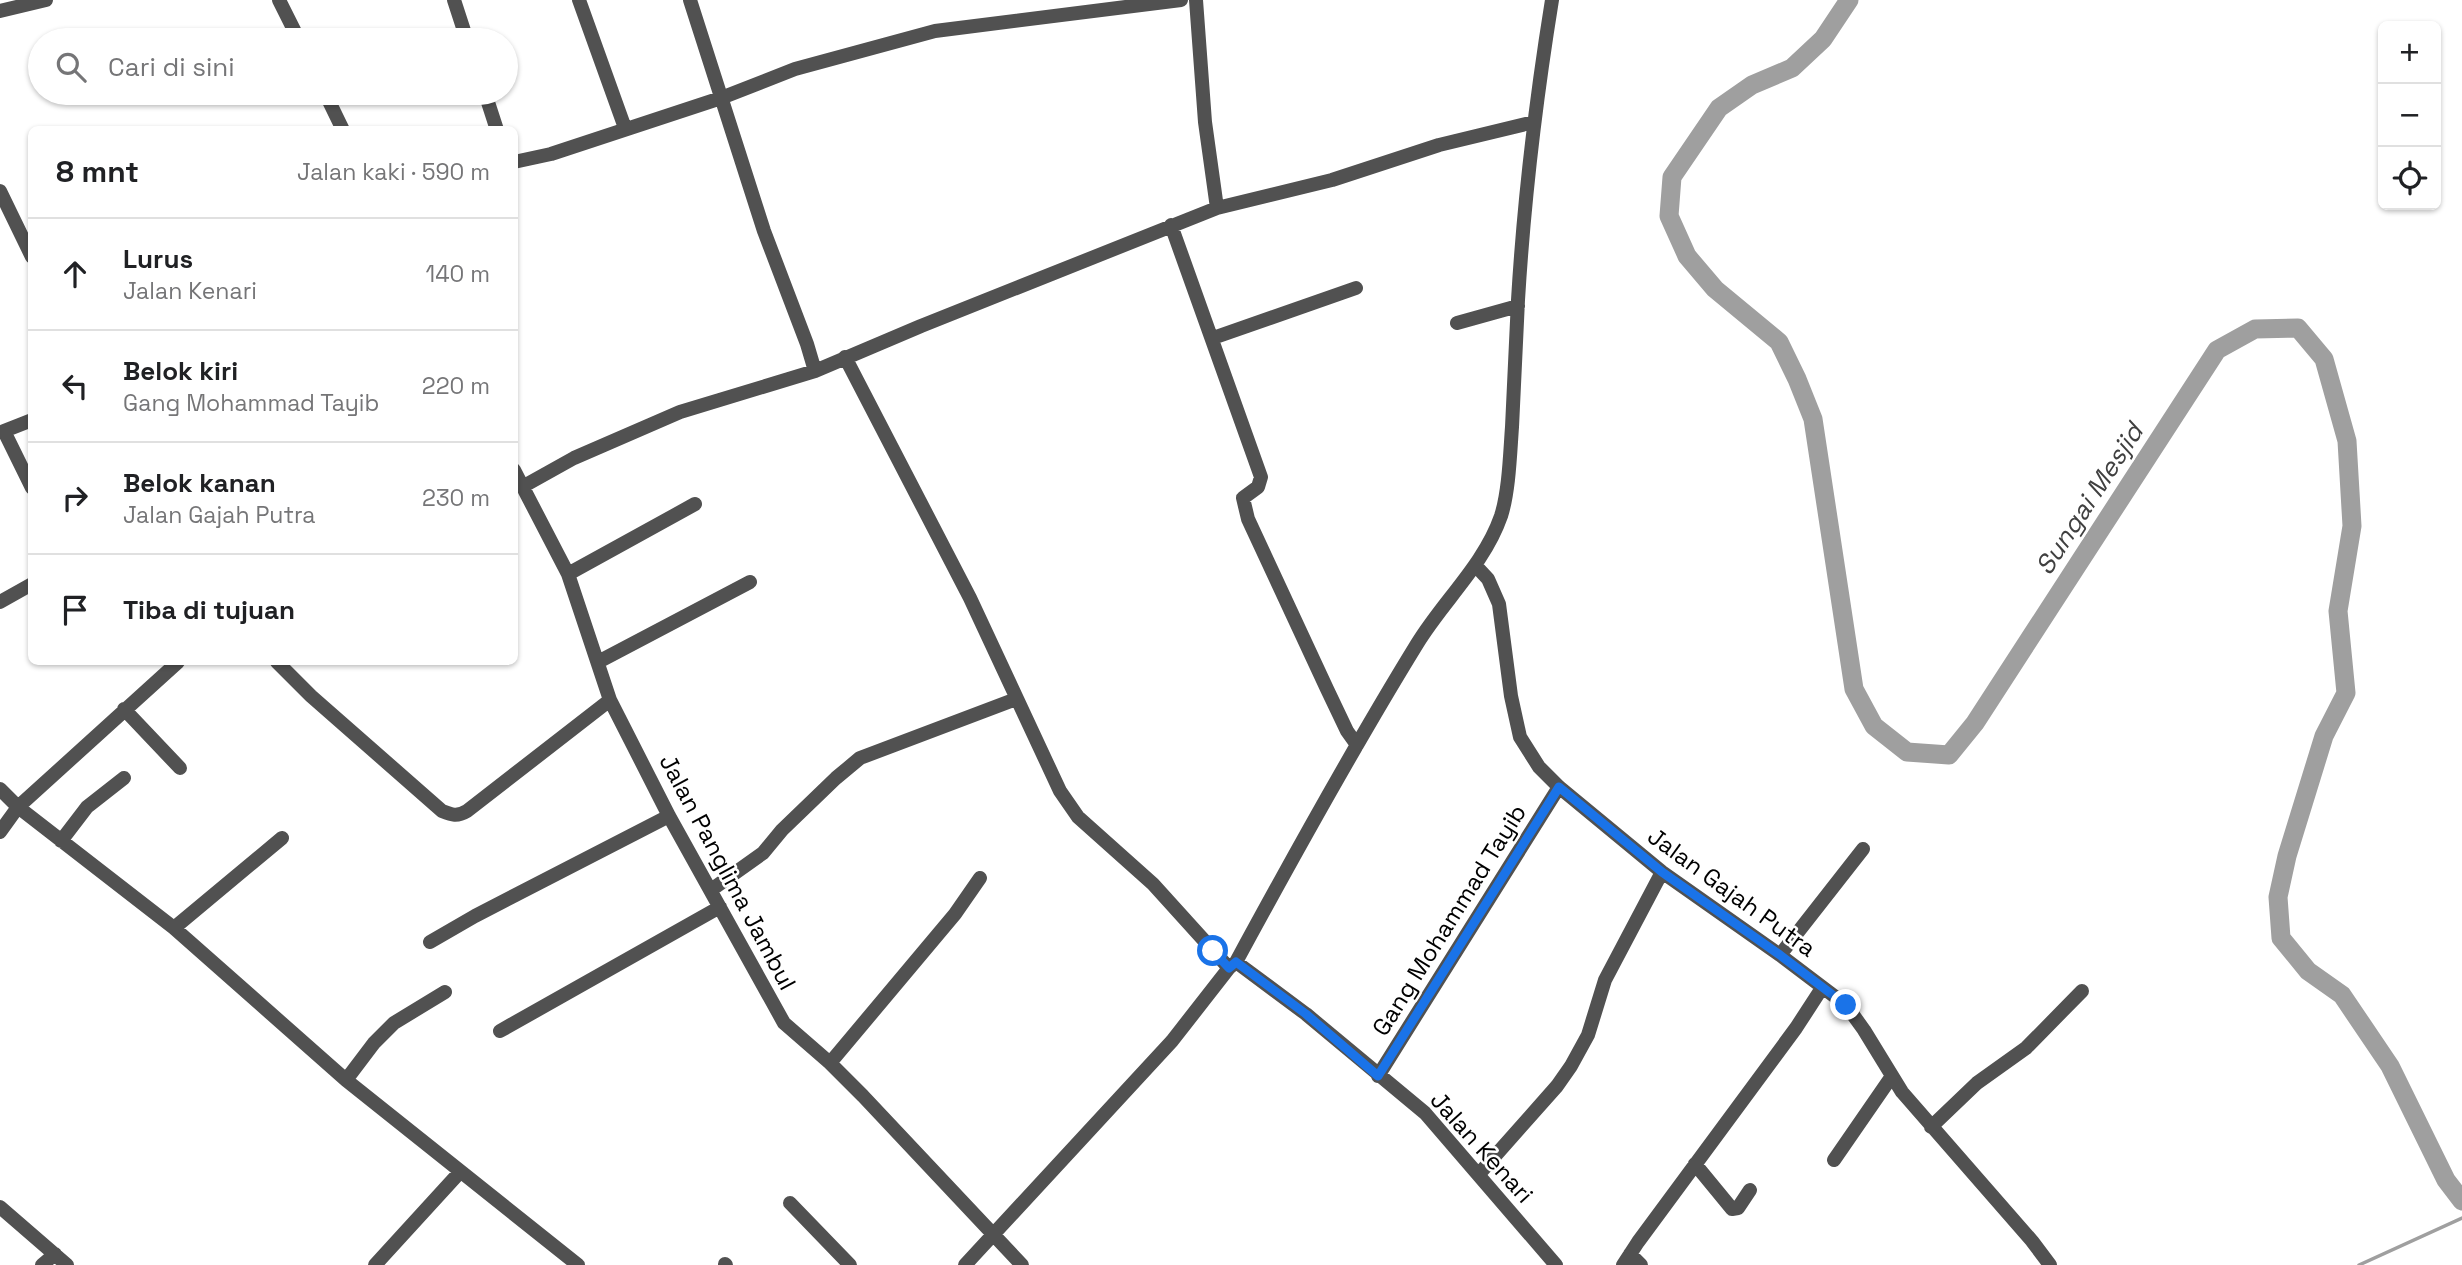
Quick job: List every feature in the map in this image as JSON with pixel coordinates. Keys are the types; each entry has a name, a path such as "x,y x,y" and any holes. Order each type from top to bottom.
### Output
{"street":[{"path":"0,11 46,0"},
{"path":"279,0 293,28"},
{"path":"454,0 463,28"},
{"path":"579,0 625,128"},
{"path":"690,0 764,231 815,371"},
{"path":"518,162 551,154 795,69 934,31 1181,0"},
{"path":"1196,0 1205,122 1217,208"},
{"path":"965,1265 1172,1041 1232,965 1357,745 1432,621 1475,565 1493,534 1502,514 1510,457 1518,306 1534,122 1552,0"},
{"path":"332,105 341,126"},
{"path":"489,105 496,126"},
{"path":"522,487 574,458 680,412 815,371 1217,208 1332,180 1439,145 1534,122"},
{"path":"0,191 28,249"},
{"path":"1171,225 1261,477 1258,487 1243,498 1248,519 1347,731 1357,745"},
{"path":"1213,338 1356,288"},
{"path":"1457,323 1518,306"},
{"name":"Jalan Kenari","path":"845,358 970,598 1053,778 1078,817 1153,884 1232,965 1306,1014 1424,1113 1556,1265"},
{"path":"28,422 4,431 28,480"},
{"name":"Jalan Panglima Jambul","path":"518,478 568,574 610,700 669,816 784,1023 830,1063 1022,1265"},
{"path":"568,574 695,504"},
{"name":"Jalan Gajah Putra","path":"1475,565 1488,579 1499,604 1511,696 1520,737 1539,767 1559,787 1662,872 1846,1005 1902,1091 2050,1265"},
{"path":"598,662 750,582"},
{"path":"0,602 28,586"},
{"path":"0,832 18,807 175,665"},
{"path":"280,665 442,811 453,816 467,811 610,700"},
{"path":"711,890 763,853 782,830 860,758 1016,699"},
{"path":"124,709 180,768"},
{"path":"61,841 87,807 124,778"},
{"name":"Gang Mohammad Tayib","path":"1378,1076 1559,787"},
{"path":"0,789 18,807 174,928 346,1080 578,1265"},
{"path":"430,943 475,916 669,816"},
{"path":"174,928 282,838"},
{"path":"1780,955 1863,849"},
{"path":"1479,1174 1567,1072 1588,1035 1605,980 1662,872"},
{"path":"830,1063 955,915 980,878"},
{"path":"500,1031 720,907"},
{"path":"1641,1265 1626,1260 1796,1028 1822,988"},
{"path":"1931,1127 1978,1083 2026,1048 2082,991"},
{"path":"346,1080 374,1043 394,1023 445,992"},
{"path":"1834,1160 1892,1076"},
{"path":"1695,1164 1732,1209 1738,1208 1750,1190"},
{"path":"375,1265 460,1172"},
{"path":"790,1203 849,1265"},
{"path":"0,1207 67,1265"},
{"path":"42,1265 55,1254"}],"waterway":[{"name":"Sungai Mesjid","path":"1849,0 1823,39 1792,68 1752,85 1719,108 1672,177 1669,216 1687,256 1715,289 1779,342 1813,419 1854,689 1874,726 1907,752 1949,755 1975,723 2217,350 2255,329 2298,328 2324,359 2347,441 2352,526 2338,611 2346,693 2324,736 2287,856 2278,897 2281,938 2308,971 2342,995 2390,1066 2446,1180 2462,1201"},
{"path":"2359,1265 2462,1218"}],"route":[{"path":"1213,951 1229,968 1236,962 1306,1014 1378,1076 1559,787 1662,872 1846,1005"}]}
